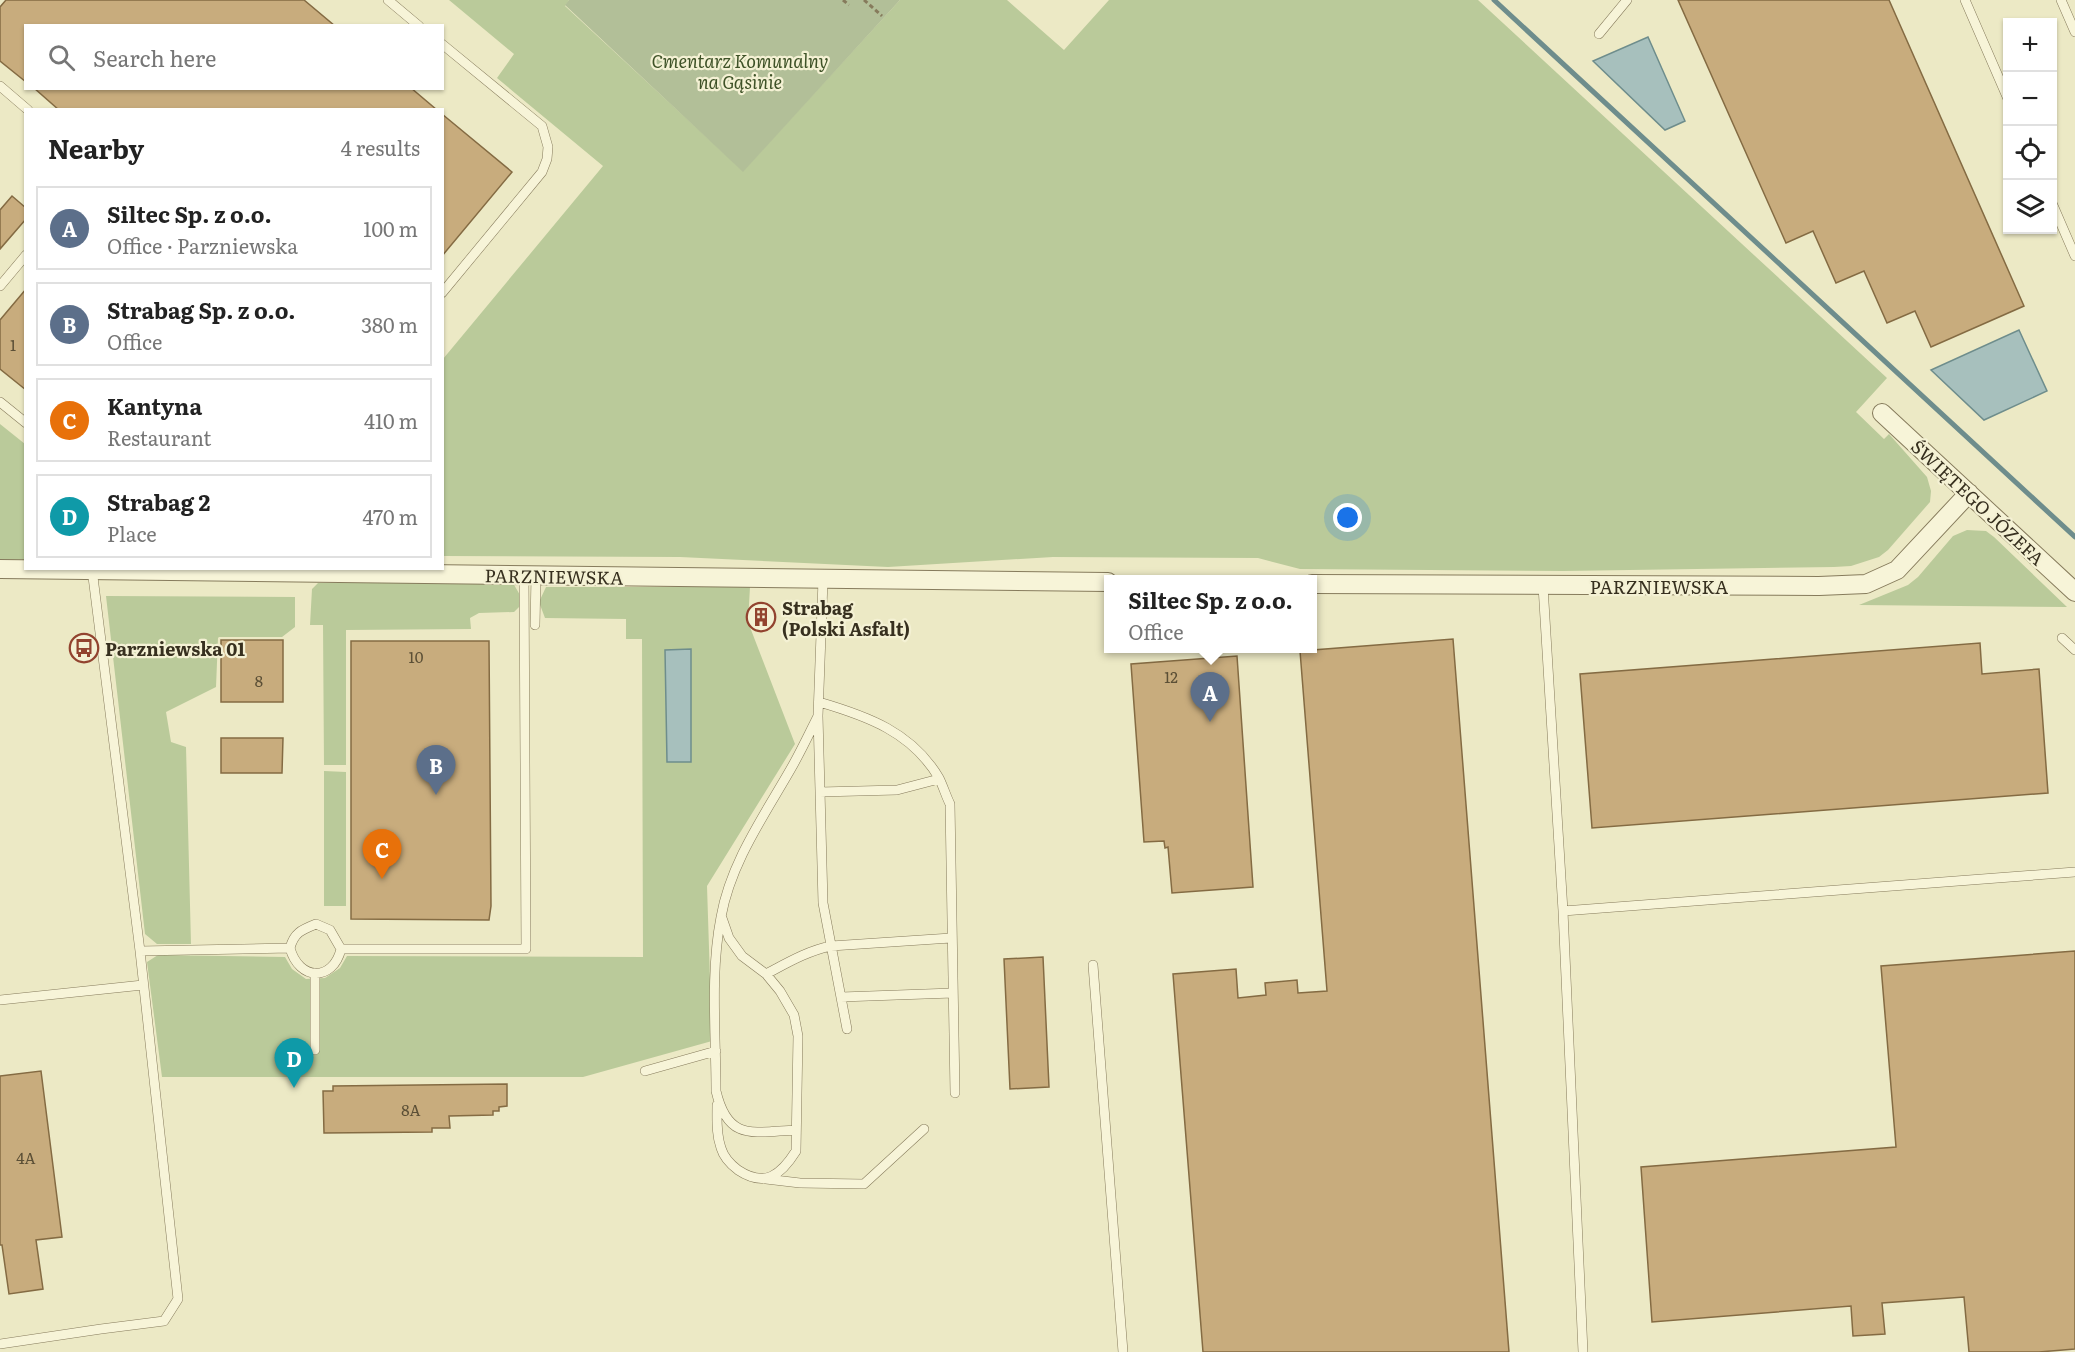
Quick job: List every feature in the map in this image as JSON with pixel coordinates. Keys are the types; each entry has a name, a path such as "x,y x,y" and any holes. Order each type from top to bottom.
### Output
{"street":[{"name":"ŚWIĘTEGO JÓZEFA","path":"1882,412 2075,592"},
{"name":"PARZNIEWSKA","path":"1317,584 1819,586 1866,584 1897,570 1969,493"},
{"name":"PARZNIEWSKA","path":"0,569 24,569"},
{"name":"PARZNIEWSKA","path":"198,570 1104,582"}],"lane":[{"path":"388,0 417,24"},
{"path":"1599,34 1627,0"},
{"path":"1965,0 2003,90"},
{"path":"2061,0 2075,32"},
{"path":"444,46 542,126 548,147 548,159 542,172 444,291"},
{"path":"0,86 26,108"},
{"path":"2057,215 2075,256"},
{"path":"0,286 24,257"},
{"path":"0,402 24,421"},
{"path":"0,1344 164,1321 178,1299 140,951 92,570"},
{"path":"530,575 535,625"},
{"path":"341,949 526,949 530,575"},
{"path":"823,580 818,716 823,903 847,1029"},
{"path":"1543,586 1563,912 1583,1352"},
{"path":"2062,638 2075,650"},
{"path":"819,702 858,713 881,723 912,747 939,779 950,804 955,1093"},
{"path":"818,716 755,830 729,886 721,915 716,953 718,1136 728,1162 744,1174 756,1179 800,1183 864,1184 924,1129"},
{"path":"820,792 897,790 939,779"},
{"path":"1563,912 2075,872"},
{"path":"721,915 729,938 742,956 766,974 780,991 794,1015 798,1036 796,1151 778,1173 766,1179"},
{"path":"316,924 330,930 341,949 333,966 323,972 315,973 300,968 293,960 290,948 293,937 305,928 316,924"},
{"path":"766,974 796,958 831,946 951,938"},
{"path":"140,951 290,948"},
{"path":"1092,965 1123,1352"},
{"path":"315,973 315,1050"},
{"path":"0,1000 143,985"},
{"path":"841,997 953,993"},
{"path":"645,1071 716,1052"},
{"path":"717,1091 720,1109 732,1125 741,1130 757,1132 796,1130"}],"path":[{"path":"843,0 849,5"},
{"path":"864,0 882,16"}],"green space":[{"path":"449,0 569,0 565,6 743,171 900,0 1007,0 1064,50 1109,0 1478,0 1887,378 1856,412 1884,439 1889,434 1927,477 1931,491 1930,502 1888,550 1879,557 1851,566 1834,567 1563,571 1300,569 1258,558 1053,557 888,567 680,557 444,556 444,358 603,166 497,78 514,54"},
{"name":"Cmentarz Komunalny na Gąsinie","path":"569,0 900,0 743,172 565,5"},
{"path":"0,424 24,443 24,562 0,562"},
{"path":"1967,530 1986,531 1994,537 2067,607 1859,605 1908,585 1918,577 1953,536"},
{"path":"318,583 513,583 524,602 514,612 479,613 470,618 471,629 346,630 346,765 324,765 323,625 310,625 312,589"},
{"path":"546,587 750,587 748,622 795,744 707,886 712,1041 583,1077 162,1077 147,962 158,955 285,957 292,969 306,979 325,978 340,968 347,956 643,957 642,639 626,639 626,619 545,618 539,602"},
{"path":"106,596 295,597 295,627 282,637 219,637 216,687 166,712 171,742 186,747 191,944 157,944 145,934"},
{"path":"324,771 346,772 346,906 324,906"}],"water":[{"path":"1648,37 1685,121 1665,130 1593,61"},
{"path":"2019,330 2047,391 1984,420 1931,370"},
{"path":"691,649 691,762 667,762 665,650"}],"building":[{"path":"6,0 304,0 333,24 24,24 24,80 0,61 0,7"},
{"path":"1678,0 1889,0 2024,306 1931,347 1915,311 1887,323 1864,271 1836,283 1813,231 1786,243"},
{"path":"36,90 413,90 435,108 57,108"},
{"path":"444,116 512,172 444,254"},
{"path":"12,196 24,206 24,221 0,249 0,210"},
{"path":"24,291 24,388 0,369 0,320"},
{"path":"1453,639 1509,1352 1203,1352 1173,974 1236,969 1238,998 1266,995 1265,983 1297,980 1298,993 1327,991 1300,653 1317,653 1317,650"},
{"path":"221,640 283,640 283,702 221,702"},
{"path":"351,641 489,641 491,906 489,920 351,919"},
{"path":"1980,643 1982,674 2039,669 2048,793 1592,828 1580,674"},
{"path":"1237,656 1253,887 1172,893 1168,847 1165,848 1164,841 1144,842 1131,664"},
{"path":"221,738 283,738 282,773 221,773"},
{"path":"2075,951 2075,1349 2039,1352 1969,1352 1964,1297 1882,1303 1885,1334 1853,1336 1851,1306 1652,1322 1641,1167 1896,1147 1881,966"},
{"path":"1043,957 1049,1087 1010,1089 1004,959"},
{"path":"41,1071 62,1237 36,1240 43,1289 9,1294 2,1245 0,1245 0,1076"},
{"path":"507,1084 507,1106 499,1107 499,1111 493,1111 493,1115 449,1116 450,1128 432,1128 432,1132 324,1133 323,1091 333,1091 333,1086"}],"waterway":[{"path":"1494,0 2075,537"}],"place":[{"name":"Strabag (Polski Asfalt)","path":"761,617"},
{"name":"Parzniewska 01","path":"84,648"},
{"name":"Siltec Sp. z o.o.","path":"1210,722"},
{"name":"Strabag Sp. z o.o.","path":"436,795"},
{"name":"Kantyna","path":"382,879"},
{"name":"Strabag 2","path":"294,1088"}]}
